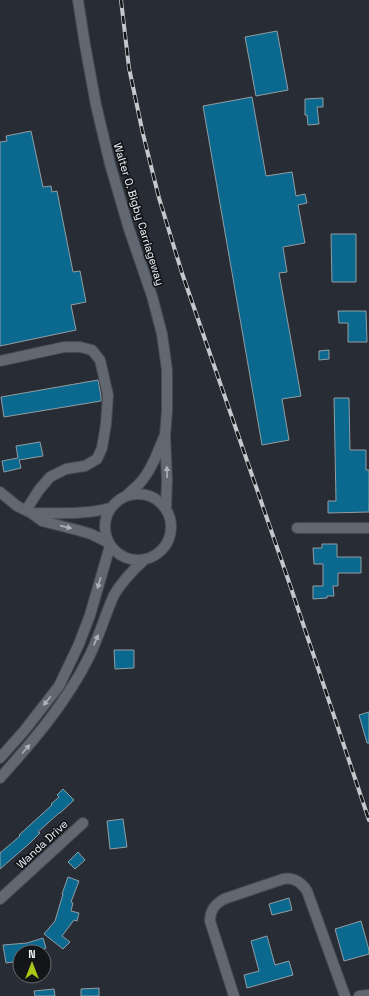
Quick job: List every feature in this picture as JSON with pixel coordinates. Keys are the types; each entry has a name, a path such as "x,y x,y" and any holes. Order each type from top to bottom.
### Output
{"street":[{"name":"Walter O. Bigby Carriageway","path":"78,0 96,105 110,164 129,229 152,296 162,334 167,370 167,411 165,436 167,463 166,508"},
{"path":"0,361 64,347 80,347 92,350 100,360 108,395 106,424 102,448 97,459 84,466 66,470 50,477 39,490 28,512"},
{"name":"Walter O. Bigby Carriageway","path":"127,495 139,484 147,473 165,436"},
{"path":"0,492 17,506 42,521 91,534 108,544 117,553 125,558 135,560 145,559 155,555 163,548 169,539 171,529 170,518 166,508 158,500 149,495 138,493 127,495 117,500 110,508 105,517 104,527 108,544 90,615 79,644 59,686 24,731 0,758"},
{"path":"28,512 71,514 100,511 110,508"},
{"path":"297,528 369,528"},
{"path":"0,778 40,732 74,685 89,656 114,594 126,577 145,559"},
{"name":"Wanda Drive","path":"0,899 83,823"},
{"path":"234,996 210,921 214,907 217,903 224,899 288,878 300,883 304,886 307,892 345,996"},
{"path":"359,996 369,995"}],"building":[{"path":"277,31 288,90 256,96 245,37"},
{"path":"252,97 266,176 292,172 296,196 305,194 307,203 298,205 305,243 283,247 287,272 279,273 301,396 282,399 289,440 262,445 203,106"},
{"path":"323,98 323,107 317,107 319,124 308,125 307,115 305,115 305,99"},
{"path":"31,131 43,187 51,186 52,192 57,191 73,272 80,271 86,302 71,305 76,330 0,346 0,142 7,141 6,136"},
{"path":"331,234 356,234 356,282 332,282"},
{"path":"338,311 366,311 367,342 348,342 348,323 339,323"},
{"path":"329,350 329,359 319,360 319,351"},
{"path":"98,380 101,401 4,417 1,397"},
{"path":"334,398 349,398 350,450 366,450 366,470 369,470 369,512 328,513 328,501 336,501"},
{"path":"40,442 43,456 19,460 21,468 4,472 2,461 18,458 16,446"},
{"path":"322,544 337,544 337,557 361,557 361,573 338,573 338,586 333,586 334,596 313,599 313,586 323,586 323,564 314,564 313,548 322,548"},
{"path":"114,650 134,650 134,668 115,669"},
{"path":"369,712 369,743 367,743 359,715"},
{"path":"63,789 74,800 38,832 40,833 30,843 0,869 0,853 52,805 51,804 59,797 57,795"},
{"path":"123,819 127,847 110,849 107,821"},
{"path":"78,852 85,860 75,869 68,862"},
{"path":"68,877 79,881 71,902 73,903 71,911 79,913 77,921 74,920 62,936 70,942 63,949 44,934 55,921"},
{"path":"289,898 292,910 272,915 269,904"},
{"path":"361,921 369,954 344,961 335,929"},
{"path":"267,936 275,965 289,961 293,975 247,988 244,975 259,971 251,941"},
{"path":"43,938 45,944 15,944 27,943"},
{"path":"12,944 12,962 6,963 3,945"},
{"path":"99,988 99,996 81,996 81,989"},
{"path":"54,989 55,996 35,996 34,991"}],"railway":[{"path":"121,0 129,68 159,198 182,273 289,582 369,820"}]}
